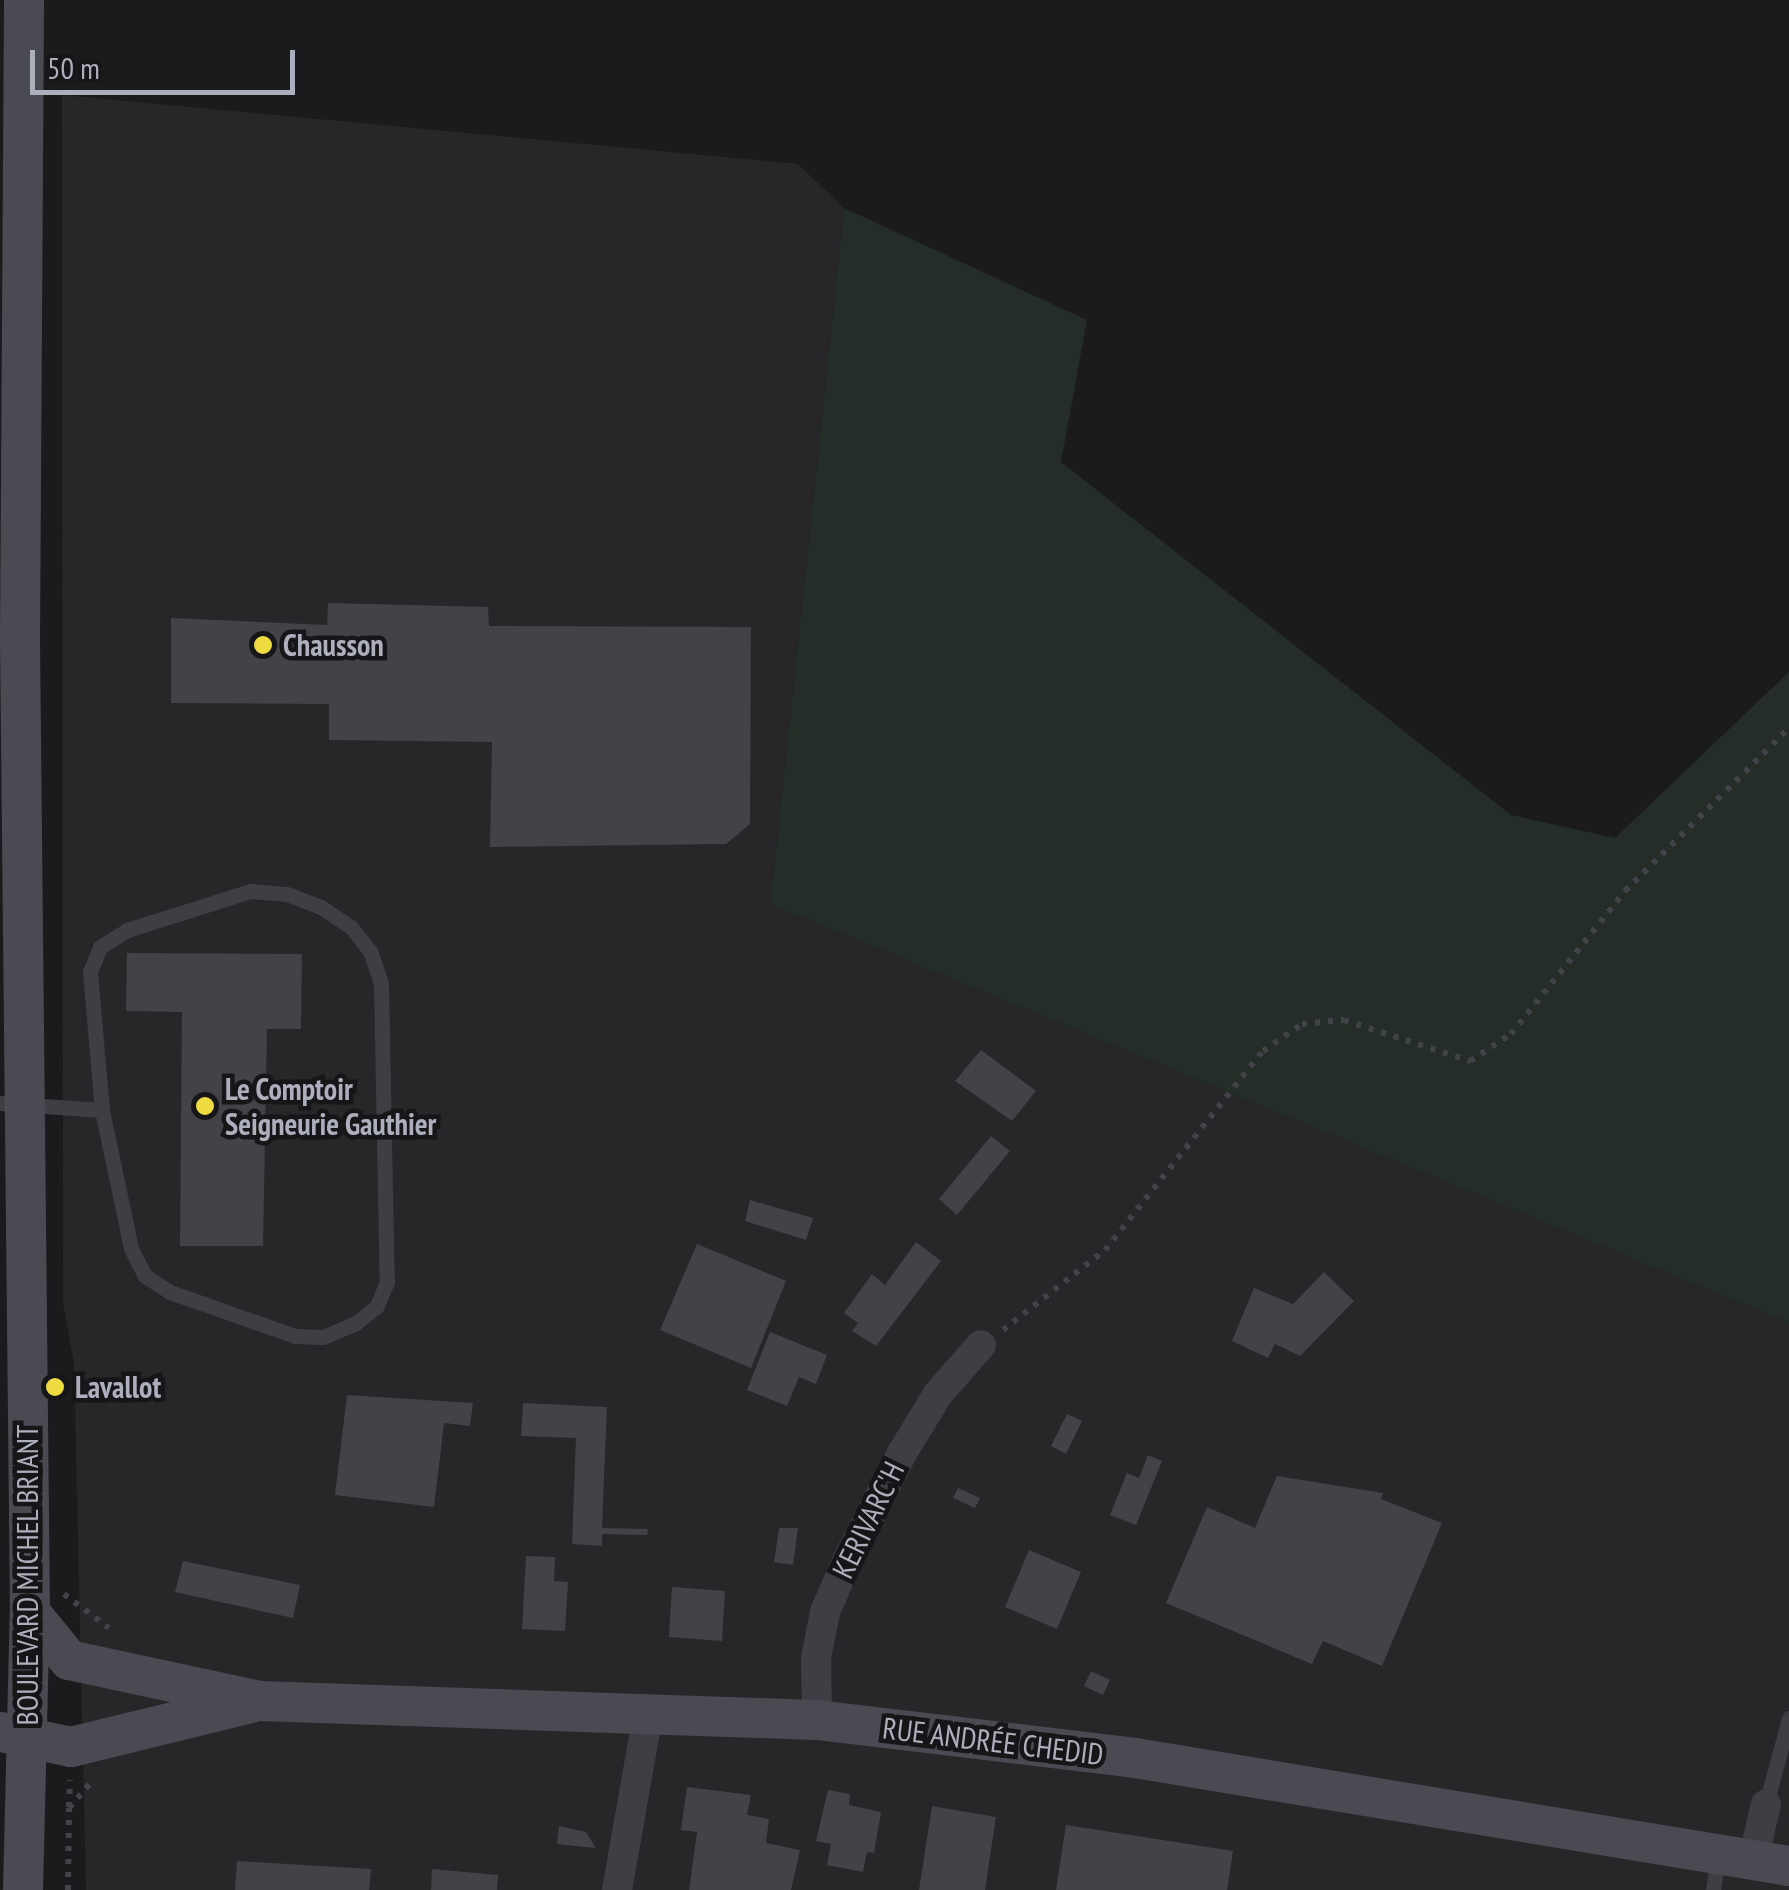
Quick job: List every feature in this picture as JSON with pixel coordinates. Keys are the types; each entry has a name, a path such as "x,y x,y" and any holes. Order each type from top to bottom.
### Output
{"street":[{"name":"BOULEVARD MICHEL BRIANT","path":"24,0 12,1103 30,1612 14,1694 13,1853 24,1890"},
{"name":"KERIVARC'H","path":"817,1720 816,1658 825,1612 847,1561 929,1408 981,1345"},
{"path":"14,1694 70,1660 30,1612"},
{"name":"RUE ANDRÉE CHEDID","path":"70,1660 260,1701 817,1720 1135,1758 1744,1867 1766,1804"},
{"name":"RUE ANDRÉE CHEDID","path":"71,1747 260,1701"},
{"path":"617,1890 648,1714"},
{"path":"13,1734 71,1747 13,1853"}],"lane":[{"path":"251,891 287,894 321,907 351,927 370,951 381,983 387,1282 377,1306 356,1324 323,1337 295,1336 170,1292 144,1276 132,1248 102,1110 90,972 100,947 127,930 251,891"},
{"path":"12,1103 102,1110"},
{"path":"1766,1804 1789,1718"}],"path":[{"path":"981,1345 1054,1294 1105,1250 1263,1051 1302,1024 1344,1020 1470,1061 1511,1034 1625,891 1789,728"}],"shaded area":[{"path":"62,95 798,164 844,208 770,904 1789,1323 1789,1890 86,1890 74,1363 63,1303"},
{"path":"844,208 1087,320 1061,462 1511,815 1615,838 1789,672 1789,1323 770,904"}],"building":[{"path":"328,603 488,607 489,626 751,627 750,824 726,844 490,847 492,742 329,740 329,704 171,703 171,618 327,625"},
{"path":"127,953 302,954 301,1029 267,1029 263,1246 180,1246 182,1012 126,1011"},
{"path":"981,1050 1036,1091 1012,1121 955,1081"},
{"path":"991,1136 1010,1151 957,1215 939,1199"},
{"path":"750,1200 813,1218 806,1240 745,1221"},
{"path":"916,1242 941,1261 876,1346 852,1331 858,1323 844,1313 872,1274 885,1285"},
{"path":"697,1244 786,1281 751,1368 660,1330"},
{"path":"1324,1272 1354,1301 1300,1356 1275,1344 1268,1358 1232,1341 1254,1288 1293,1304"},
{"path":"770,1332 827,1355 816,1384 799,1377 787,1406 747,1390"},
{"path":"347,1395 473,1403 470,1426 444,1423 434,1507 335,1495"},
{"path":"523,1403 607,1407 602,1528 648,1529 647,1535 602,1534 602,1546 572,1544 576,1438 521,1436"},
{"path":"1067,1414 1082,1421 1066,1454 1051,1446"},
{"path":"1148,1455 1162,1461 1136,1525 1110,1515 1127,1473 1139,1478"},
{"path":"1277,1476 1383,1493 1381,1499 1442,1523 1382,1666 1323,1641 1312,1664 1166,1603 1207,1507 1255,1528"},
{"path":"958,1488 980,1498 975,1508 953,1498"},
{"path":"779,1528 798,1528 793,1565 774,1562"},
{"path":"1029,1550 1081,1572 1057,1629 1005,1607"},
{"path":"526,1556 555,1557 554,1581 568,1582 565,1631 522,1629"},
{"path":"183,1561 300,1585 293,1618 175,1592"},
{"path":"672,1587 725,1591 722,1641 669,1637"},
{"path":"1091,1671 1110,1680 1103,1695 1084,1686"},
{"path":"687,1787 751,1795 747,1815 769,1819 766,1843 800,1850 791,1890 689,1890 697,1832 681,1830"},
{"path":"828,1790 850,1794 849,1805 881,1812 874,1853 867,1852 863,1872 827,1865 831,1844 816,1841"},
{"path":"932,1806 996,1817 985,1890 919,1890"},
{"path":"1066,1825 1233,1851 1227,1890 1056,1890"},
{"path":"559,1826 586,1832 596,1848 557,1844"},
{"path":"237,1861 371,1869 369,1890 235,1890"},
{"path":"432,1869 498,1875 497,1890 431,1890"}],"place":[{"name":"Chausson","path":"263,645"},
{"name":"Le Comptoir Seigneurie Gauthier","path":"205,1106"},
{"name":"Lavallot","path":"55,1387"}]}
